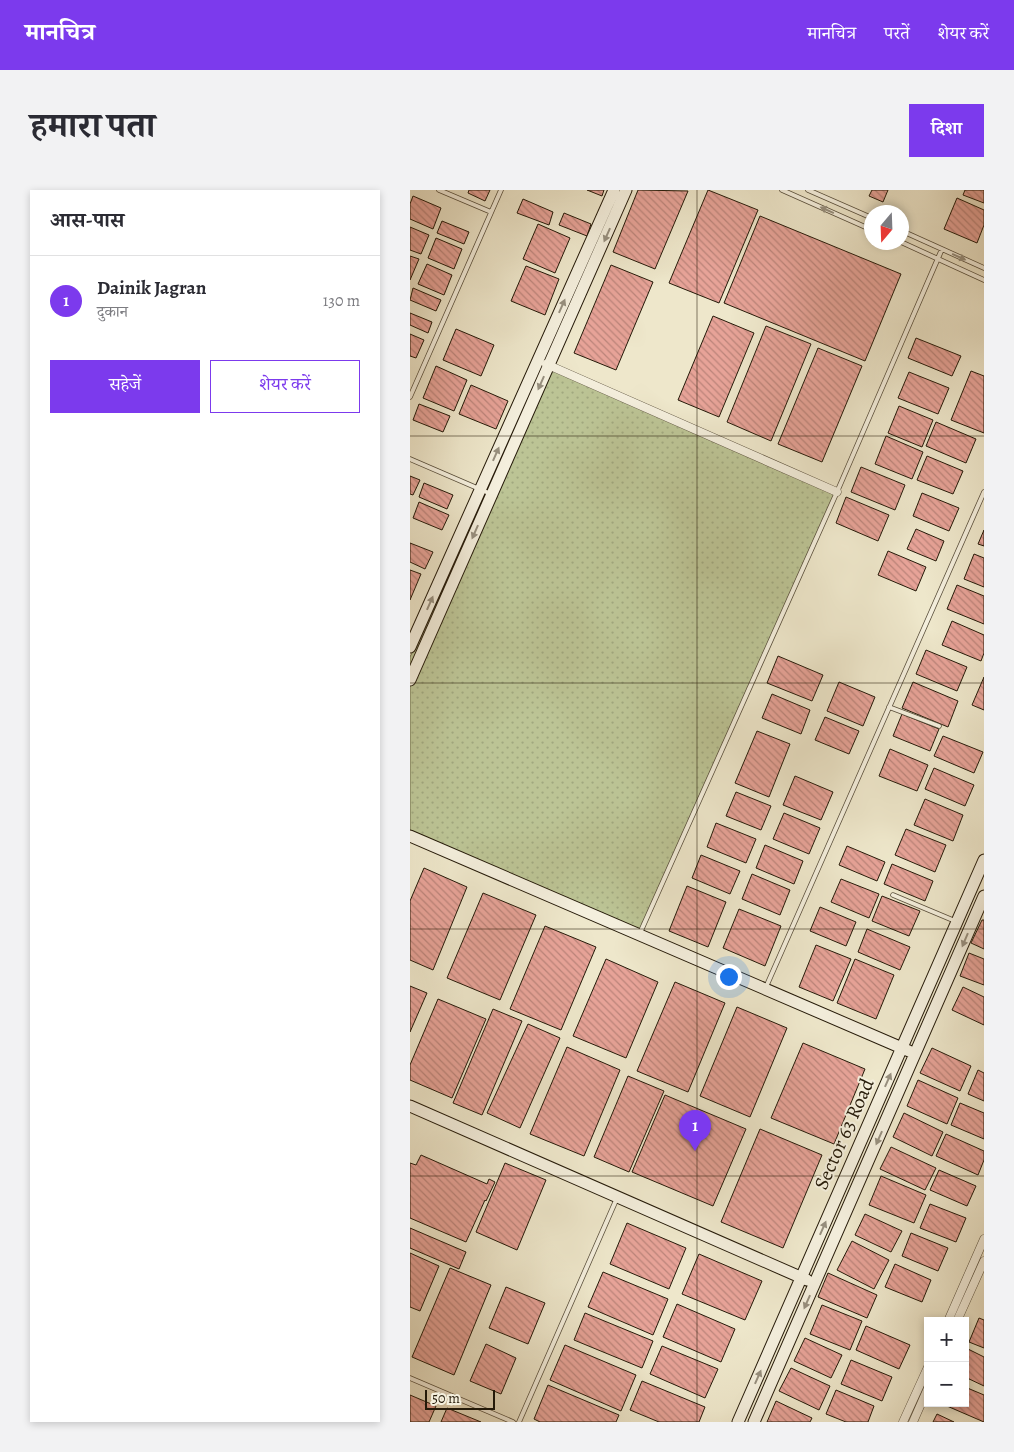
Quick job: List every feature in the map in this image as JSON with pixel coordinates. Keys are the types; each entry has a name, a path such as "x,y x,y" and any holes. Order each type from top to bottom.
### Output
{"street":[{"path":"410,647 614,190"},
{"path":"410,680 626,190"},
{"path":"538,360 837,492"},
{"path":"410,836 916,1053"},
{"name":"Sector 63 Road","path":"738,1422 984,860"},
{"name":"Sector 63 Road","path":"754,1422 984,896"},
{"path":"410,1106 815,1283"},
{"path":"950,1317 984,1239"},
{"path":"959,1317 982,1273 984,1261"},
{"path":"903,1422 924,1376"},
{"path":"913,1422 924,1397"}],"lane":[{"path":"439,190 491,212"},
{"path":"410,397 501,190"},
{"path":"782,190 864,226"},
{"path":"808,190 864,214"},
{"path":"909,234 984,268"},
{"path":"909,246 984,280"},
{"path":"639,935 837,492 942,249"},
{"path":"410,459 492,494"},
{"path":"765,989 984,492"},
{"path":"889,707 940,726"},
{"path":"893,895 957,922"},
{"path":"518,1422 618,1197"},
{"path":"410,1378 513,1422"}],"green space":[{"path":"549,365 837,492 639,935 410,836 410,657"}],"building":[{"path":"469,190 490,190 485,201 468,193"},
{"path":"587,190 604,190 602,196"},
{"path":"638,190 688,191 655,269 613,252"},
{"path":"708,190 758,210 719,303 669,283"},
{"path":"872,190 888,190 883,202 869,196"},
{"path":"965,190 984,190 984,203 963,195"},
{"path":"413,196 441,208 433,229 410,219 410,204"},
{"path":"957,198 984,210 984,225 977,243 944,229"},
{"path":"523,199 553,212 549,225 517,213"},
{"path":"564,213 591,224 587,236 559,225"},
{"path":"760,216 901,274 865,361 724,303"},
{"path":"442,221 469,232 464,244 437,233"},
{"path":"538,224 570,238 555,273 523,259"},
{"path":"410,227 429,235 421,254 410,250"},
{"path":"436,238 462,249 454,269 428,258"},
{"path":"410,256 419,259 410,280"},
{"path":"427,264 452,275 444,295 418,284"},
{"path":"611,265 653,282 616,370 574,353"},
{"path":"526,266 559,279 545,315 511,301"},
{"path":"413,288 441,300 436,311 410,300"},
{"path":"410,313 432,322 428,333 410,325"},
{"path":"713,316 754,333 719,417 678,400"},
{"path":"766,326 811,344 771,441 727,422"},
{"path":"456,329 494,345 481,376 443,360"},
{"path":"410,334 424,340 416,358 410,356"},
{"path":"916,338 961,356 952,376 908,358"},
{"path":"818,348 862,366 822,462 778,444"},
{"path":"436,366 467,380 454,411 423,398"},
{"path":"971,371 984,376 984,433 951,420"},
{"path":"909,372 949,388 938,414 898,398"},
{"path":"471,385 508,401 496,429 459,414"},
{"path":"419,404 450,416 443,432 413,420"},
{"path":"899,406 933,420 922,447 888,433"},
{"path":"936,422 976,439 966,463 926,446"},
{"path":"886,436 923,452 912,479 875,464"},
{"path":"927,456 963,471 953,494 917,480"},
{"path":"861,467 905,485 895,510 851,492"},
{"path":"410,476 420,480 413,495 410,494"},
{"path":"424,483 453,495 447,509 419,497"},
{"path":"922,493 959,508 949,531 913,516"},
{"path":"846,497 889,515 878,541 836,523"},
{"path":"419,502 449,515 442,530 413,518"},
{"path":"916,529 944,541 936,561 907,549"},
{"path":"984,530 984,546 978,544"},
{"path":"410,543 433,552 425,569 410,562"},
{"path":"888,551 926,567 916,591 878,575"},
{"path":"974,554 984,558 984,587 964,579"},
{"path":"410,570 421,574 410,600"},
{"path":"957,585 984,596 984,624 947,609"},
{"path":"952,621 984,635 984,653 981,661 942,645"},
{"path":"926,650 967,667 957,691 916,674"},
{"path":"778,656 823,675 812,701 767,683"},
{"path":"984,677 984,710 972,705"},
{"path":"839,682 875,697 863,726 827,711"},
{"path":"913,682 958,701 948,727 902,708"},
{"path":"772,694 810,710 801,734 762,718"},
{"path":"902,714 939,729 930,751 893,736"},
{"path":"825,717 859,731 849,754 815,740"},
{"path":"757,731 790,744 769,797 735,783"},
{"path":"943,736 983,752 974,773 934,756"},
{"path":"890,749 928,765 917,791 879,776"},
{"path":"934,768 974,785 965,806 925,789"},
{"path":"795,776 833,792 821,820 783,805"},
{"path":"736,792 771,806 761,830 726,816"},
{"path":"925,799 963,815 953,841 914,825"},
{"path":"784,813 820,828 809,854 773,839"},
{"path":"716,823 756,839 746,863 707,847"},
{"path":"906,829 946,845 935,872 895,855"},
{"path":"765,845 803,861 794,884 756,868"},
{"path":"847,846 885,862 877,881 839,865"},
{"path":"701,855 740,871 730,894 692,878"},
{"path":"892,864 933,881 925,901 884,884"},
{"path":"424,868 467,887 433,970 410,960 410,901"},
{"path":"752,874 790,890 780,915 742,899"},
{"path":"841,879 879,894 869,918 831,902"},
{"path":"687,886 726,902 708,947 669,931"},
{"path":"483,893 536,915 500,1000 447,978"},
{"path":"882,896 920,911 909,936 872,921"},
{"path":"820,907 856,922 846,946 810,931"},
{"path":"739,909 781,926 765,966 723,948"},
{"path":"982,920 984,920 984,949 971,943"},
{"path":"545,926 596,947 561,1030 510,1009"},
{"path":"867,929 910,947 900,970 858,952"},
{"path":"816,945 851,959 833,1001 799,987"},
{"path":"969,953 984,959 984,985 960,976"},
{"path":"606,959 658,982 626,1058 573,1036"},
{"path":"855,959 894,975 876,1019 837,1003"},
{"path":"675,982 725,1003 688,1092 637,1071"},
{"path":"410,986 427,993 410,1032"},
{"path":"963,987 984,997 984,1025 952,1010"},
{"path":"438,999 486,1019 452,1098 410,1080 410,1065"},
{"path":"737,1007 787,1028 750,1117 700,1096"},
{"path":"493,1009 522,1021 482,1115 453,1103"},
{"path":"528,1024 560,1038 520,1128 487,1113"},
{"path":"803,1043 865,1069 834,1144 771,1118"},
{"path":"567,1047 620,1070 584,1156 530,1134"},
{"path":"932,1048 971,1066 960,1091 920,1073"},
{"path":"978,1070 984,1073 984,1101 968,1094"},
{"path":"628,1076 664,1091 629,1172 594,1157"},
{"path":"918,1080 958,1098 947,1124 907,1106"},
{"path":"665,1095 746,1129 713,1206 632,1172"},
{"path":"960,1103 984,1113 984,1139 951,1125"},
{"path":"904,1113 943,1132 932,1156 893,1137"},
{"path":"760,1129 822,1155 783,1248 721,1222"},
{"path":"946,1134 984,1151 984,1160 978,1175 936,1156"},
{"path":"891,1147 936,1168 925,1190 880,1169"},
{"path":"421,1155 487,1184 489,1179 495,1182 466,1242 410,1218 410,1163 416,1165"},
{"path":"505,1163 546,1180 517,1250 476,1232"},
{"path":"939,1170 976,1186 967,1206 930,1190"},
{"path":"881,1176 926,1195 914,1223 869,1205"},
{"path":"930,1204 966,1218 956,1242 920,1228"},
{"path":"865,1214 902,1231 891,1252 855,1235"},
{"path":"627,1223 686,1248 669,1289 610,1264"},
{"path":"410,1228 466,1252 459,1269 410,1248"},
{"path":"911,1233 948,1248 938,1271 902,1256"},
{"path":"852,1241 889,1260 874,1289 837,1270"},
{"path":"410,1253 439,1266 420,1311 410,1307"},
{"path":"699,1254 762,1281 745,1320 682,1294"},
{"path":"895,1264 931,1280 922,1302 885,1287"},
{"path":"450,1268 491,1285 454,1375 412,1357"},
{"path":"603,1272 668,1299 653,1335 588,1307"},
{"path":"828,1273 877,1295 867,1318 818,1297"},
{"path":"506,1287 545,1303 528,1344 489,1328"},
{"path":"677,1304 735,1329 721,1362 663,1337"},
{"path":"822,1305 862,1321 850,1350 810,1334"},
{"path":"585,1313 653,1341 642,1368 574,1340"},
{"path":"979,1318 984,1320 984,1348 969,1342"},
{"path":"866,1326 910,1345 899,1369 856,1350"},
{"path":"805,1338 842,1355 831,1378 794,1361"},
{"path":"486,1344 516,1358 501,1394 470,1381"},
{"path":"565,1345 636,1375 621,1411 550,1380"},
{"path":"662,1346 718,1369 705,1398 650,1374"},
{"path":"969,1350 984,1357 984,1386 969,1379"},
{"path":"851,1360 892,1377 882,1401 841,1384"},
{"path":"791,1368 830,1386 819,1410 779,1391"},
{"path":"642,1381 705,1407 699,1422 659,1422 630,1410"},
{"path":"548,1385 619,1415 616,1422 540,1422 534,1419"},
{"path":"969,1389 984,1395 984,1422 949,1407 969,1407"},
{"path":"836,1390 874,1406 868,1422 846,1422 826,1414"},
{"path":"410,1395 436,1406 429,1422 410,1422"},
{"path":"776,1401 812,1418 810,1422 767,1422"},
{"path":"447,1408 481,1422 441,1422"},
{"path":"937,1414 954,1422 933,1422"}],"place":[{"name":"Dainik Jagran","path":"695,1151"}]}
